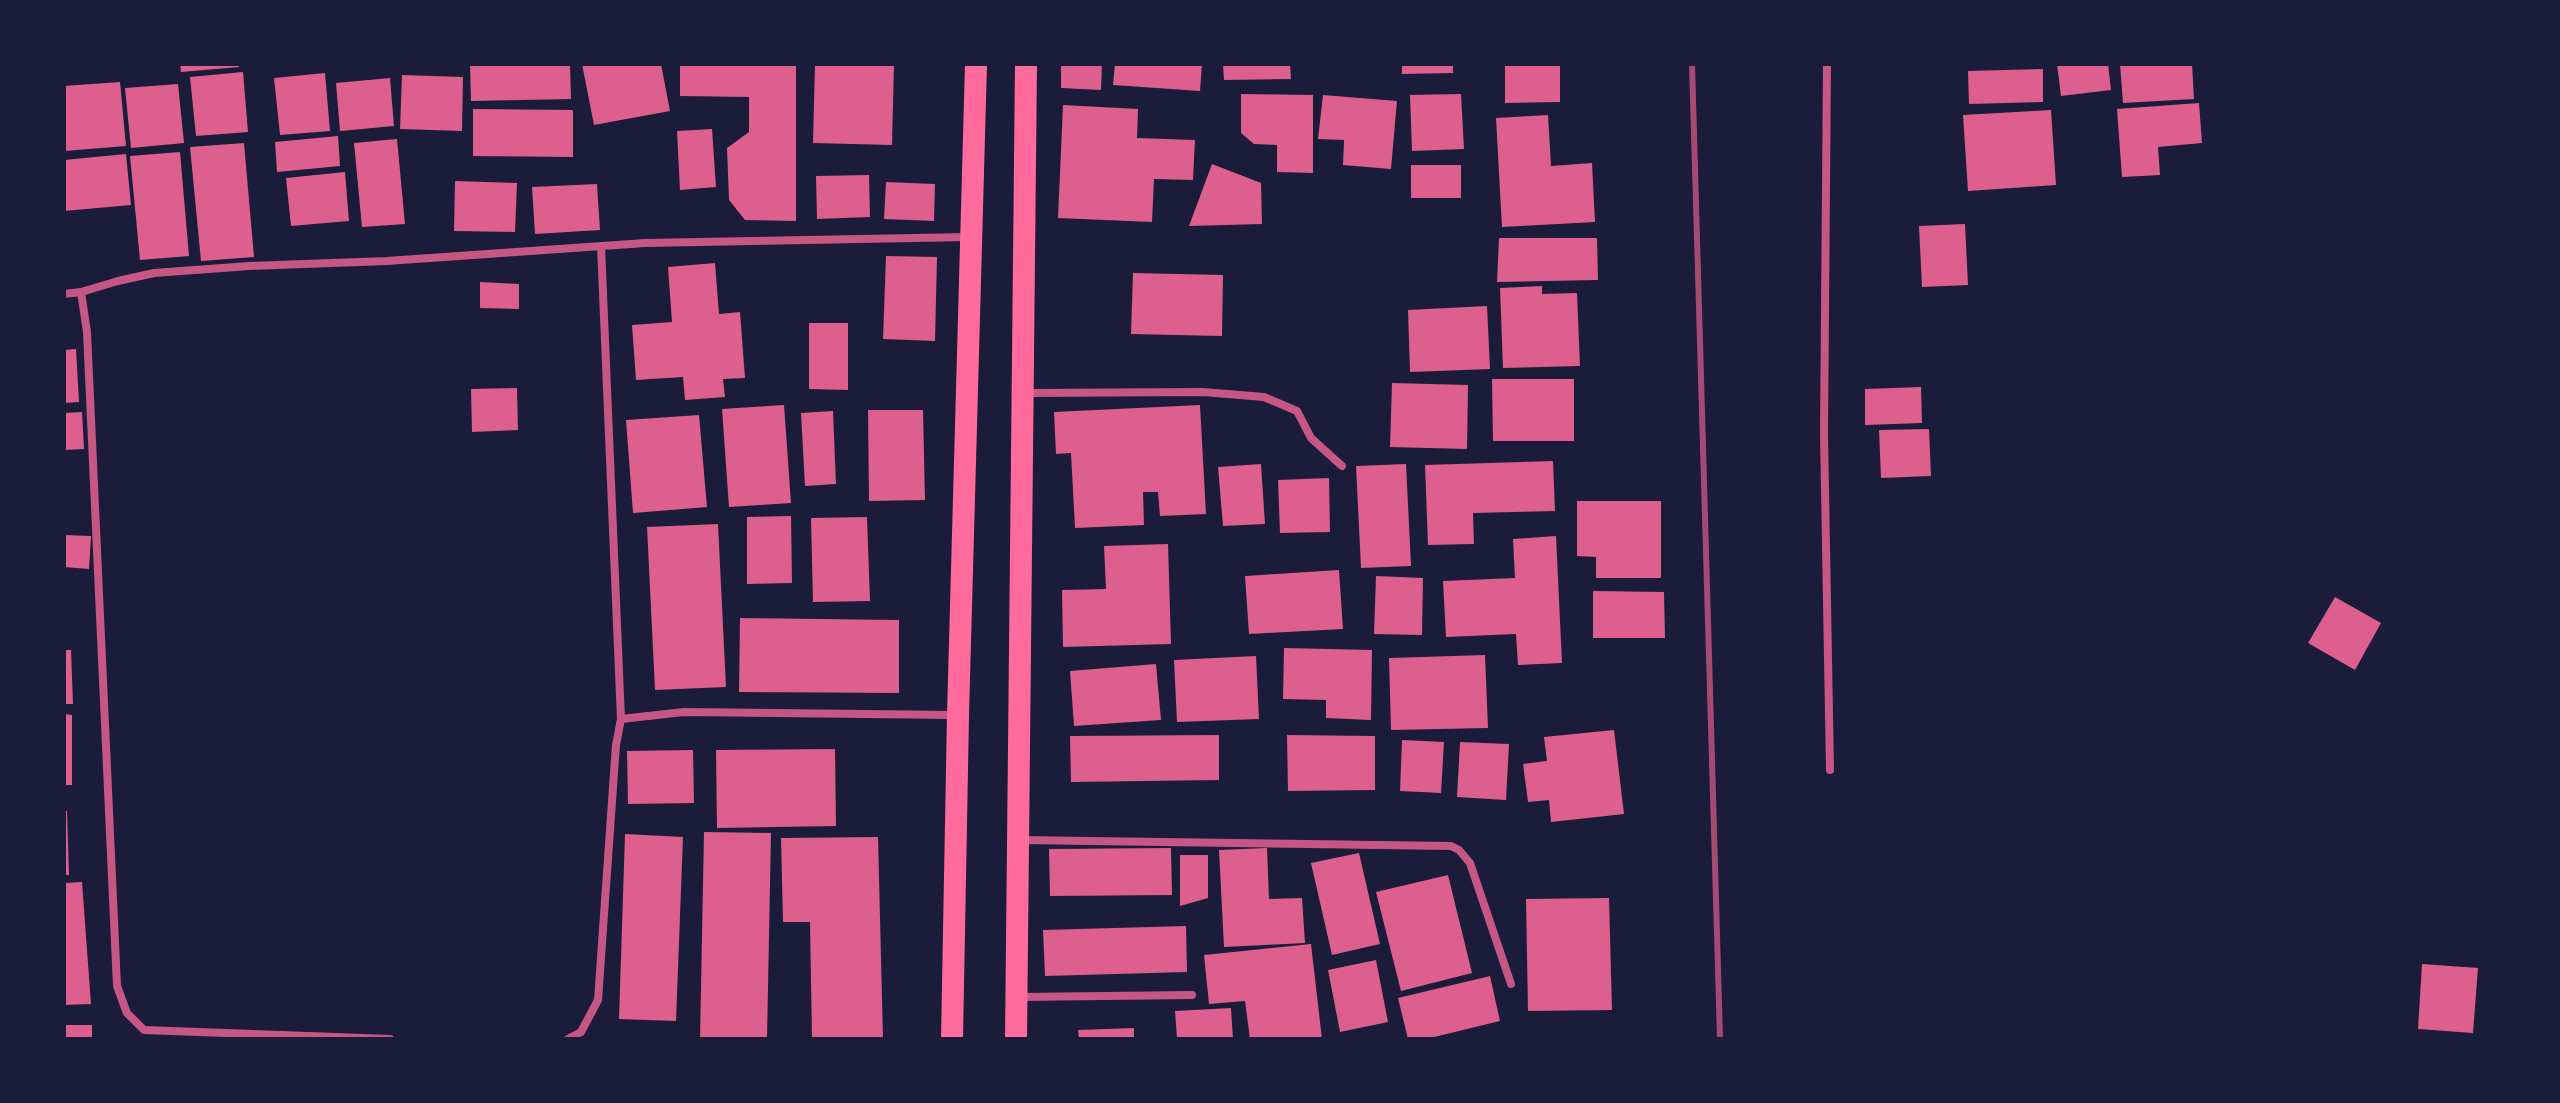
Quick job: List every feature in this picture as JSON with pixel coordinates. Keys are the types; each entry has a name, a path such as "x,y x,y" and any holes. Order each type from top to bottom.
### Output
{"highway":[{"path":"952,1039 976,64"},
{"path":"1016,1039 1026,64"}],"street":[{"path":"1827,64 1824,434 1830,770"},
{"path":"64,294 154,273 601,246 973,237"},
{"path":"568,1039 581,1032 598,1000 616,745 621,719 601,246"},
{"path":"81,292 87,332 117,986 127,1013 144,1030 390,1039"},
{"path":"1021,393 1203,392 1264,397 1297,411 1311,438 1342,466"},
{"path":"621,719 710,711 958,715"},
{"path":"1017,840 1451,846 1470,863 1511,984"},
{"path":"1016,997 1192,995"}],"building":[{"path":"180,64 239,64 239,67 181,72"},
{"path":"470,64 570,64 571,99 471,101"},
{"path":"582,64 661,64 670,111 594,125"},
{"path":"680,64 796,64 796,221 745,220 729,200 727,148 749,132 749,97 680,96"},
{"path":"815,64 894,64 892,145 813,143"},
{"path":"1061,64 1102,64 1101,90 1061,88"},
{"path":"1115,64 1202,64 1200,91 1113,85"},
{"path":"1223,64 1290,64 1291,79 1224,80"},
{"path":"1402,64 1453,64 1453,73 1402,74"},
{"path":"1505,64 1560,64 1560,102 1505,103"},
{"path":"2057,64 2108,64 2111,90 2061,96"},
{"path":"2120,64 2192,64 2194,99 2123,103"},
{"path":"2043,69 2043,102 1969,104 1968,71"},
{"path":"243,72 248,132 196,136 190,77"},
{"path":"325,73 330,131 280,135 274,78"},
{"path":"402,75 463,77 462,131 400,129"},
{"path":"390,78 394,126 340,131 336,83"},
{"path":"120,82 126,146 64,151 64,86"},
{"path":"178,84 184,143 131,148 125,88"},
{"path":"1241,94 1313,95 1313,173 1277,172 1277,145 1254,144 1241,133"},
{"path":"1461,94 1464,149 1412,151 1410,95"},
{"path":"1323,95 1397,101 1391,169 1343,165 1344,140 1318,139"},
{"path":"2199,103 2202,143 2158,147 2160,175 2122,177 2117,109"},
{"path":"1063,105 1138,109 1137,138 1195,140 1193,180 1154,179 1152,222 1058,218"},
{"path":"473,109 573,110 573,157 473,156"},
{"path":"2051,110 2056,185 1968,191 1963,115"},
{"path":"1548,115 1551,166 1592,163 1595,222 1502,227 1496,118"},
{"path":"712,129 716,187 680,190 677,131"},
{"path":"338,136 340,166 277,172 275,142"},
{"path":"397,139 405,224 362,227 354,143"},
{"path":"244,143 254,257 201,261 190,147"},
{"path":"180,152 189,256 140,260 130,156"},
{"path":"126,154 131,205 64,211 64,160"},
{"path":"1212,164 1261,183 1262,224 1189,226"},
{"path":"1411,165 1461,165 1461,198 1411,198"},
{"path":"345,172 349,221 291,226 286,178"},
{"path":"869,175 870,217 817,219 816,176"},
{"path":"455,181 517,183 515,232 454,231"},
{"path":"886,182 935,184 934,221 884,219"},
{"path":"597,184 600,230 535,234 532,187"},
{"path":"1965,224 1968,285 1922,287 1919,226"},
{"path":"1499,238 1597,238 1598,280 1497,282"},
{"path":"886,256 937,257 935,341 883,339"},
{"path":"715,263 719,314 740,312 745,378 723,379 725,397 685,400 683,377 636,380 632,325 672,322 668,267"},
{"path":"1133,273 1223,275 1222,336 1131,334"},
{"path":"480,282 519,284 519,309 480,308"},
{"path":"1542,286 1542,294 1577,293 1580,366 1503,368 1500,288"},
{"path":"1487,306 1490,369 1410,372 1408,310"},
{"path":"809,323 848,323 848,390 809,389"},
{"path":"76,349 79,402 64,403 64,350"},
{"path":"1492,379 1574,379 1574,441 1493,441"},
{"path":"1392,383 1468,385 1467,449 1390,447"},
{"path":"1921,387 1922,423 1865,425 1865,389"},
{"path":"517,388 518,430 472,432 471,389"},
{"path":"784,405 791,503 729,507 722,409"},
{"path":"1200,405 1206,514 1160,516 1158,492 1143,492 1144,525 1075,528 1071,453 1056,454 1054,412"},
{"path":"868,410 923,410 925,500 869,501"},
{"path":"833,411 836,484 805,486 801,413"},
{"path":"82,412 84,449 64,450 64,413"},
{"path":"699,415 707,507 633,513 626,420"},
{"path":"1929,429 1931,476 1881,478 1879,430"},
{"path":"1553,461 1555,511 1473,513 1474,544 1428,545 1425,465"},
{"path":"1261,464 1265,524 1223,526 1218,467"},
{"path":"1406,464 1411,566 1361,568 1356,466"},
{"path":"1329,478 1330,532 1280,533 1278,480"},
{"path":"1577,501 1661,501 1661,578 1596,578 1596,557 1577,556"},
{"path":"791,516 792,583 747,584 747,517"},
{"path":"867,517 870,601 813,602 811,518"},
{"path":"718,524 726,687 655,690 647,527"},
{"path":"64,535 91,536 89,569 64,567"},
{"path":"1556,536 1562,663 1518,665 1516,634 1446,637 1443,581 1515,578 1513,539"},
{"path":"1168,544 1171,644 1063,647 1062,590 1106,589 1104,546"},
{"path":"1339,570 1343,629 1249,634 1245,576"},
{"path":"1376,576 1423,578 1422,635 1374,634"},
{"path":"1593,591 1664,592 1665,638 1593,638"},
{"path":"2335,597 2381,623 2355,670 2308,643"},
{"path":"740,618 899,620 899,693 739,692"},
{"path":"1284,648 1372,650 1371,720 1326,718 1326,700 1283,699"},
{"path":"64,650 71,650 73,704 64,704"},
{"path":"1485,655 1488,728 1391,730 1389,658"},
{"path":"1256,656 1259,719 1177,722 1174,660"},
{"path":"1156,664 1161,720 1074,726 1070,671"},
{"path":"64,714 72,715 72,785 64,785"},
{"path":"1614,730 1624,814 1551,822 1549,800 1528,802 1523,764 1547,761 1544,737"},
{"path":"1219,735 1219,780 1071,782 1070,736"},
{"path":"1287,735 1375,736 1375,790 1288,791"},
{"path":"1402,740 1444,742 1441,793 1400,791"},
{"path":"1460,742 1509,744 1506,800 1457,797"},
{"path":"835,749 836,826 717,828 716,750"},
{"path":"693,750 694,803 628,804 627,751"},
{"path":"64,811 67,811 69,875 64,875"},
{"path":"704,832 771,833 767,1039 700,1039"},
{"path":"625,834 683,837 676,1021 619,1019"},
{"path":"878,837 883,1039 812,1039 810,922 783,922 781,838"},
{"path":"1171,848 1172,895 1050,896 1049,849"},
{"path":"1267,848 1269,899 1302,898 1305,943 1224,947 1219,850"},
{"path":"1359,853 1380,944 1332,955 1311,863"},
{"path":"1180,855 1208,855 1208,898 1180,906"},
{"path":"1448,875 1472,973 1401,991 1376,892"},
{"path":"82,882 91,1004 64,1005 64,883"},
{"path":"1609,898 1612,1010 1528,1011 1526,899"},
{"path":"1186,926 1187,972 1045,976 1043,930"},
{"path":"1311,944 1322,1039 1250,1039 1245,1001 1209,1004 1204,955"},
{"path":"1376,960 1388,1022 1340,1032 1328,970"},
{"path":"2422,964 2478,968 2473,1033 2418,1029"},
{"path":"1490,976 1500,1021 1426,1039 1408,1039 1398,998"},
{"path":"1231,1008 1233,1039 1177,1039 1175,1011"},
{"path":"64,1025 92,1025 92,1039 64,1039"},
{"path":"1134,1028 1134,1039 1079,1039 1078,1030"}],"railway":[{"path":"1692,64 1720,1039"}]}
